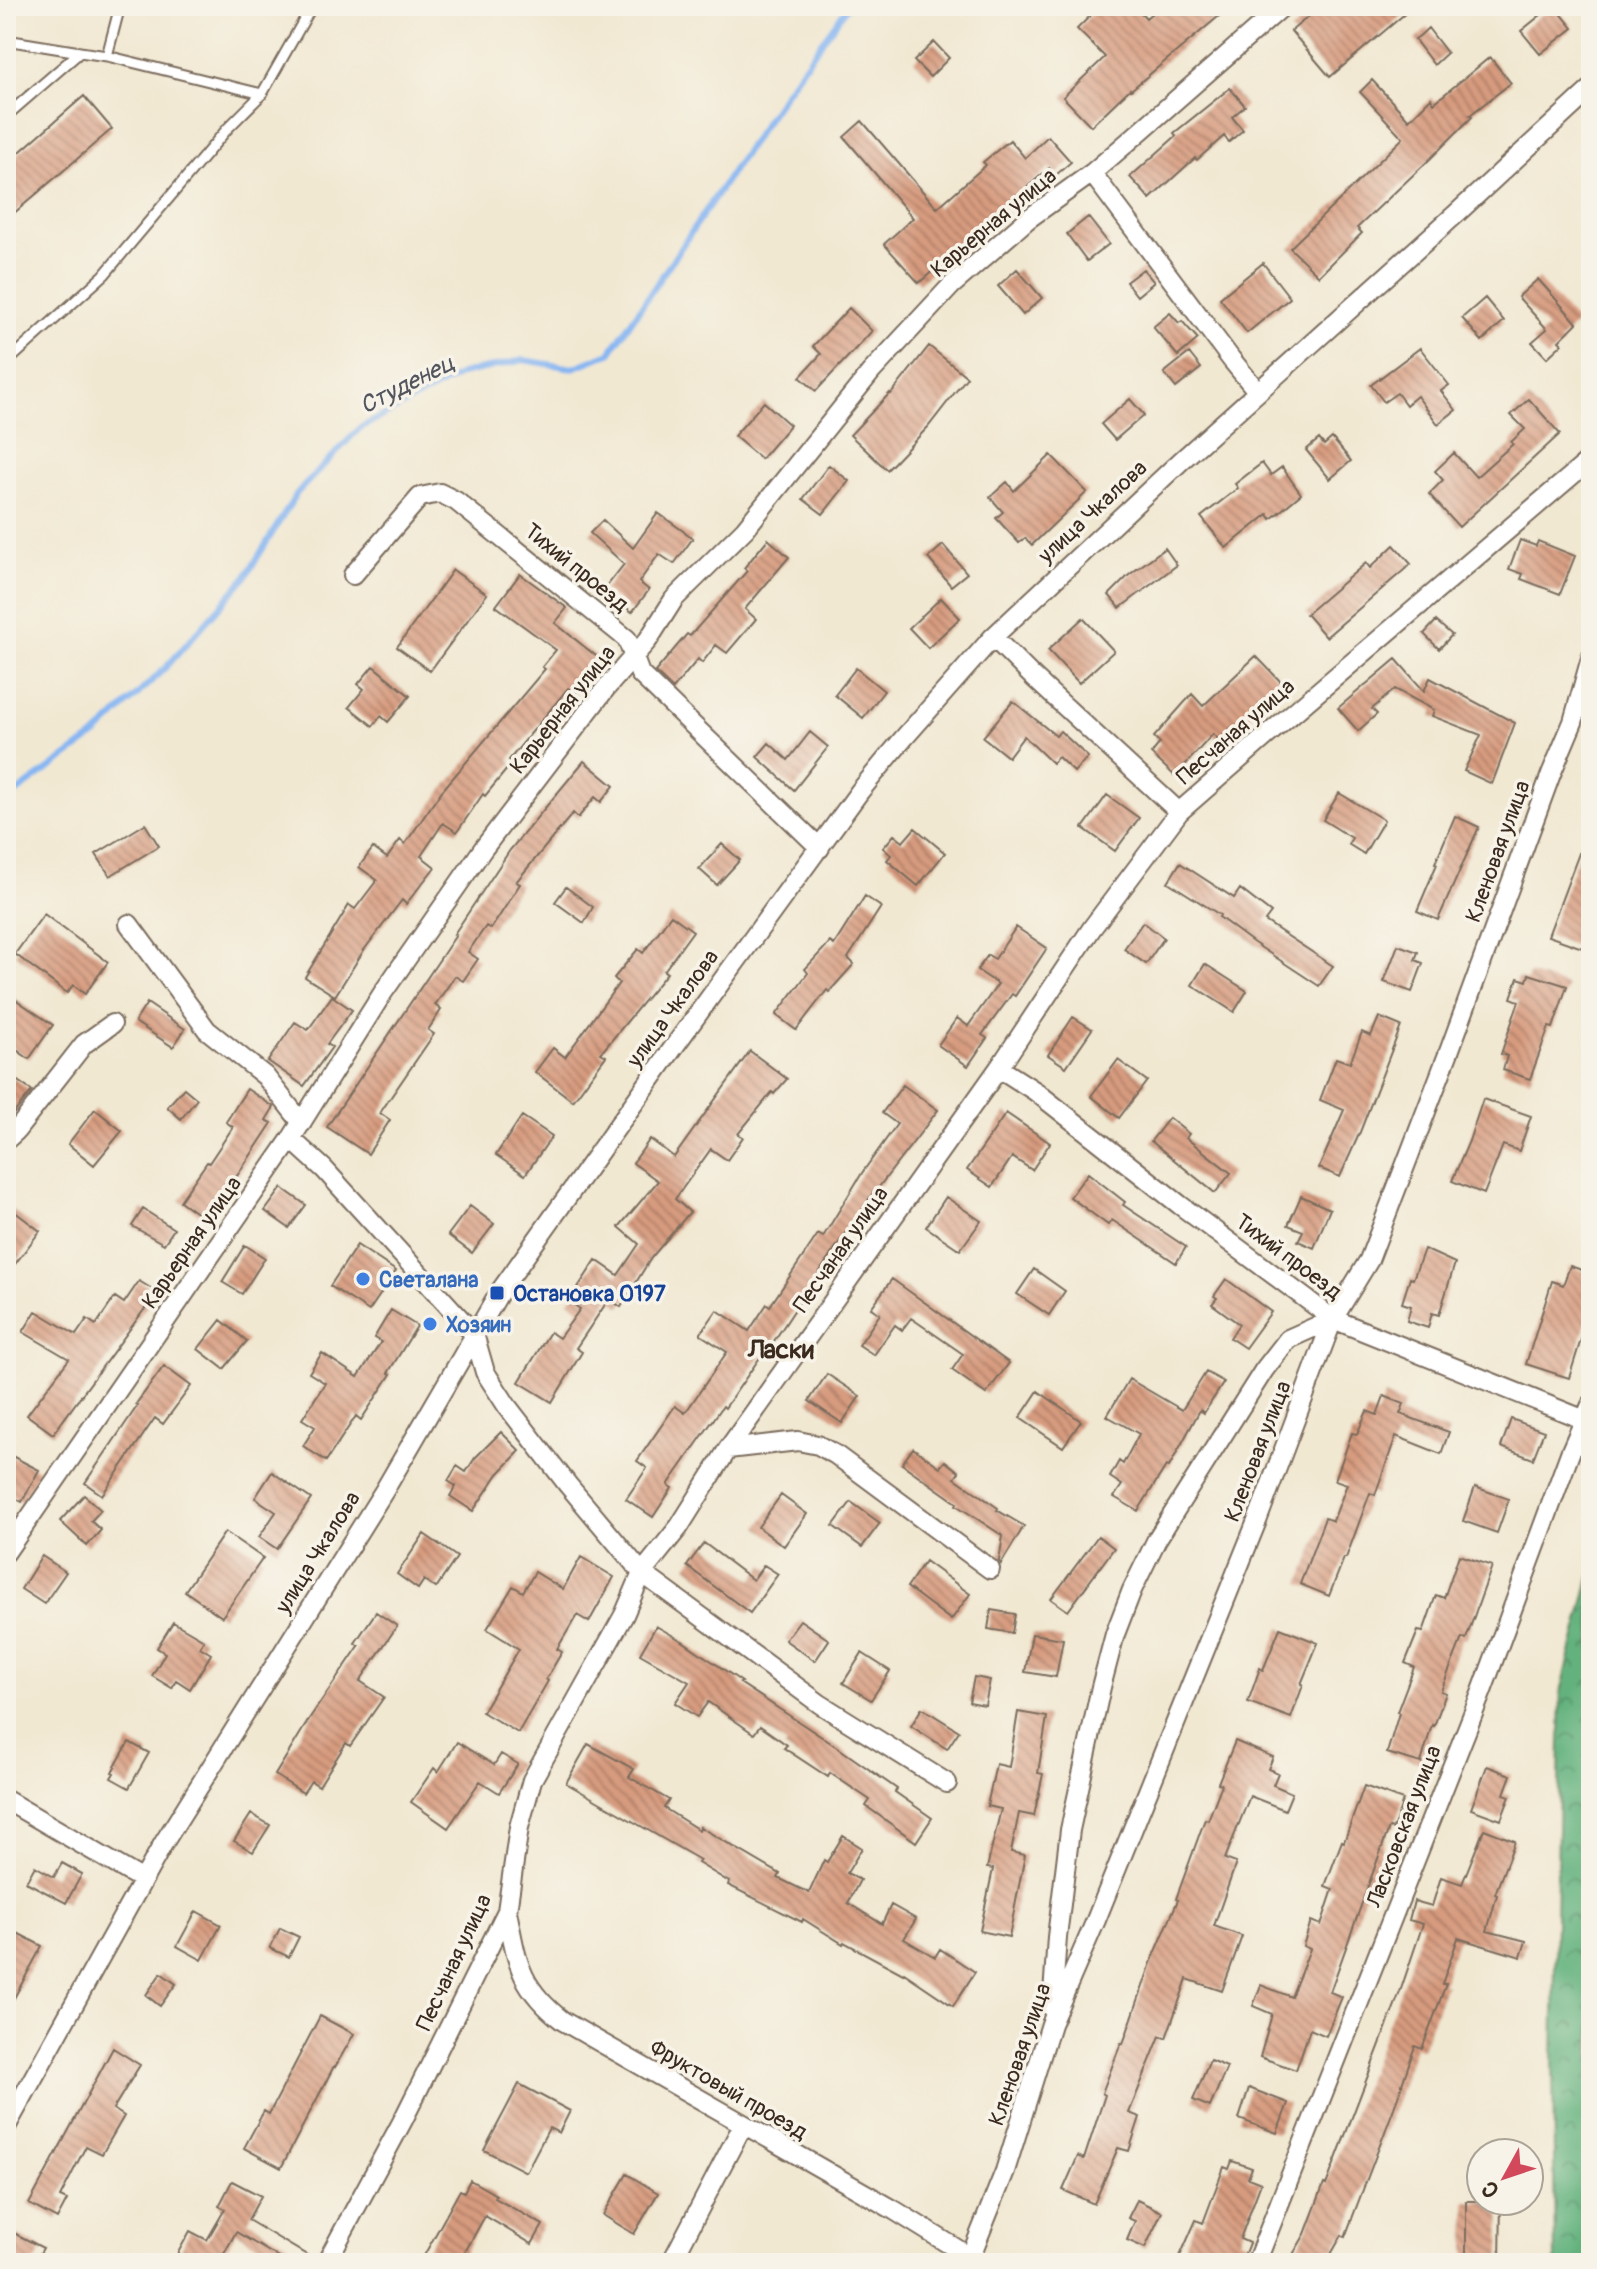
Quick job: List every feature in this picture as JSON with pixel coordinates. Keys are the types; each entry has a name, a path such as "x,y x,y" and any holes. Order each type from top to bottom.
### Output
{"street":[{"name":"Карьерная улица","path":"6,1552 296,1131 384,991 483,849 606,688 648,640 674,599 745,529 871,372 951,286 1028,219 1092,173 1283,6"},
{"name":"улица Чкалова","path":"6,2127 143,1880 238,1722 384,1491 474,1334 536,1238 860,791 993,637 1140,499 1591,89"},
{"path":"1092,173 1258,392"},
{"name":"Песчаная улица","path":"326,2263 408,2109 507,1911 519,1827 532,1780 624,1615 642,1573 679,1527 728,1449 999,1068 1092,928 1179,812 1591,459"},
{"name":"Тихий проезд","path":"353,575 420,497 440,493 456,501 627,639 640,674 820,848"},
{"path":"993,637 1179,812"},
{"name":"Кленовая улица","path":"973,2261 1051,2024 1102,1906 1257,1521 1333,1319 1369,1260 1573,722 1591,658"},
{"path":"129,924 207,1030 265,1076 296,1131 324,1169 474,1334 485,1372 507,1406 642,1573 820,1704 947,1783"},
{"path":"6,1140 84,1044 112,1024"},
{"name":"Тихий проезд","path":"999,1068 1035,1091 1180,1205 1333,1319 1588,1412"},
{"path":"1051,2024 1057,1937 1070,1830 1101,1687 1115,1634 1132,1590 1157,1539 1264,1370 1288,1339 1333,1319"},
{"name":"Ласковская улица","path":"1256,2263 1588,1412"},
{"path":"728,1449 798,1441 818,1445 836,1455 990,1569"},
{"path":"6,1800 143,1880"},
{"name":"Фруктовый проезд","path":"507,1911 522,1973 530,1989 551,2011 592,2039 894,2210 973,2261"},
{"path":"671,2263 743,2125"}],"lane":[{"path":"107,56 120,6"},
{"path":"6,363 104,275 228,128 262,94 312,6"},
{"path":"6,40 107,56 262,94"},
{"path":"6,116 80,52"}],"green space":[{"path":"1591,1574 1591,2263 1555,2263 1553,2059 1561,1692"}],"building":[{"path":"1100,6 1135,6 1146,18 1160,6 1231,6 1130,89 1091,126 1063,97 1105,57 1077,29"},
{"path":"1321,6 1414,6 1330,77 1291,31"},
{"path":"1552,6 1573,28 1540,54 1521,31"},
{"path":"1428,28 1447,53 1434,65 1415,40"},
{"path":"934,42 949,58 930,77 914,61"},
{"path":"1490,57 1511,83 1470,115 1472,117 1430,159 1357,228 1362,233 1319,276 1290,248 1403,138 1360,92 1372,80 1409,120 1431,98 1434,103"},
{"path":"1230,88 1245,106 1232,117 1243,130 1229,142 1224,136 1150,199 1130,177 1176,136 1174,133"},
{"path":"84,96 112,129 6,220 6,164"},
{"path":"862,121 937,208 1010,140 1025,158 1048,136 1071,162 1056,175 1049,168 919,283 884,244 913,218 844,137"},
{"path":"1088,217 1109,244 1087,261 1067,234"},
{"path":"1263,263 1290,298 1247,333 1220,298"},
{"path":"1017,269 1042,298 1023,315 998,286"},
{"path":"1143,269 1154,282 1137,296 1126,282"},
{"path":"1538,279 1577,323 1547,358 1532,342 1547,329 1518,297"},
{"path":"1485,298 1504,321 1482,341 1462,318"},
{"path":"849,308 872,331 816,391 800,377 821,354 813,346"},
{"path":"1170,313 1198,339 1178,356 1153,327"},
{"path":"929,346 967,377 928,427 887,470 850,435 891,394"},
{"path":"1420,348 1449,385 1441,391 1456,410 1438,424 1417,396 1406,405 1397,393 1384,402 1371,385"},
{"path":"1189,353 1201,368 1176,388 1164,373"},
{"path":"1130,399 1144,415 1115,440 1101,424"},
{"path":"1529,399 1560,434 1459,527 1429,494 1443,480 1435,471 1454,453 1476,477 1525,429 1511,415"},
{"path":"764,402 790,425 761,459 734,436"},
{"path":"1332,438 1351,461 1330,479 1306,450 1319,439 1324,445"},
{"path":"1051,455 1087,492 1032,545 1025,538 1019,543 996,518 1003,512 990,497 1007,482 1014,491"},
{"path":"1262,463 1271,475 1282,467 1301,494 1271,519 1268,514 1226,548 1201,517 1238,488 1235,484"},
{"path":"829,465 849,481 823,514 803,499"},
{"path":"658,513 693,538 674,564 659,554 639,582 649,590 632,612 604,590 624,564 590,533 603,520 633,548"},
{"path":"768,539 789,557 745,609 756,619 727,653 716,645 702,663 698,659 673,689 655,672 747,571 744,568"},
{"path":"1520,540 1536,546 1538,541 1575,556 1560,594 1521,579 1523,574 1509,569"},
{"path":"943,545 967,573 951,586 928,558"},
{"path":"1394,545 1411,564 1326,637 1306,614 1366,563 1370,568"},
{"path":"1165,548 1177,565 1120,608 1109,595 1129,575"},
{"path":"453,570 487,594 430,671 397,647"},
{"path":"520,574 567,608 555,623 601,660 575,693 568,688 509,760 512,763 485,796 483,794 457,832 443,823 421,856 435,867 406,904 402,900 364,950 335,996 305,977 349,905 355,909 377,880 359,867 373,848 387,858 400,840 405,844 441,792 545,669 542,667 556,650 496,606"},
{"path":"941,598 960,618 928,648 909,628"},
{"path":"1083,618 1114,651 1079,683 1048,650"},
{"path":"1436,621 1452,635 1439,649 1424,634"},
{"path":"1256,656 1283,684 1236,729 1233,726 1219,740 1213,734 1175,776 1151,754 1160,743 1154,737 1192,694 1203,706"},
{"path":"1396,659 1424,691 1430,678 1515,723 1492,784 1464,771 1481,735 1432,716 1434,710 1395,689 1372,709 1377,714 1358,731 1338,708"},
{"path":"373,666 410,696 388,722 381,716 373,726 349,707 364,689 358,684"},
{"path":"856,668 884,691 863,718 835,695"},
{"path":"1013,701 1056,736 1060,731 1088,757 1074,772 1058,757 1052,763 1024,736 1008,757 983,737"},
{"path":"810,732 828,747 794,790 757,757 769,743 788,760"},
{"path":"584,761 614,786 601,802 595,797 578,818 573,813 516,882 520,884 491,929 486,926 468,952 478,959 463,981 455,976 435,1005 441,1010 428,1030 434,1034 380,1113 390,1120 368,1154 327,1127 510,850"},
{"path":"1339,793 1384,820 1364,854 1348,844 1352,838 1323,820"},
{"path":"1107,795 1139,818 1115,851 1083,828"},
{"path":"1455,816 1479,827 1438,920 1417,911"},
{"path":"145,824 159,846 110,876 96,854"},
{"path":"1591,824 1591,951 1548,936"},
{"path":"915,828 945,853 918,886 887,860 891,855 883,848 894,835 903,842"},
{"path":"722,844 740,860 717,885 699,869"},
{"path":"1180,863 1234,898 1240,889 1271,913 1265,921 1333,966 1319,986 1168,882"},
{"path":"566,887 593,907 584,923 555,902"},
{"path":"865,896 881,907 848,958 854,964 829,992 827,990 796,1030 776,1015 808,973 805,969 830,942 834,945"},
{"path":"44,914 108,962 85,994 73,985 67,993 15,954"},
{"path":"671,915 693,931 664,971 667,973 601,1053 606,1056 573,1101 535,1072 553,1048 565,1057 619,983 614,978 638,949 643,953"},
{"path":"1143,922 1164,938 1146,964 1124,949"},
{"path":"1016,927 1047,948 1015,996 1012,994 982,1035 987,1038 968,1066 938,1045 957,1018 968,1026 998,984 977,970 988,955 995,959"},
{"path":"1398,945 1418,952 1415,960 1423,963 1412,992 1384,982"},
{"path":"1205,964 1247,991 1234,1012 1192,985"},
{"path":"1529,974 1567,986 1553,1028 1549,1027 1530,1079 1503,1070 1507,1056 1501,1054 1519,1001 1511,998 1518,978 1527,981"},
{"path":"332,996 352,1010 327,1044 332,1047 304,1086 268,1061 295,1022 308,1030"},
{"path":"12,997 53,1025 29,1059 6,1042 6,1006"},
{"path":"147,1003 185,1029 173,1047 135,1022"},
{"path":"1073,1017 1092,1029 1066,1067 1048,1055"},
{"path":"1379,1017 1401,1026 1340,1177 1319,1168 1344,1110 1320,1100 1336,1058 1350,1063 1362,1032 1371,1036"},
{"path":"750,1051 787,1079 774,1094 772,1092 738,1134 743,1137 727,1160 711,1149 675,1199 690,1212 651,1258 621,1307 609,1299 576,1348 582,1352 552,1402 519,1382 550,1332 559,1338 580,1309 569,1301 596,1260 618,1275 639,1244 619,1227 658,1181 633,1163 650,1139 674,1157"},
{"path":"1118,1060 1147,1081 1119,1118 1091,1096"},
{"path":"12,1077 32,1091 6,1123 6,1086"},
{"path":"903,1085 938,1110 874,1191 772,1344 725,1408 723,1406 668,1485 672,1488 653,1517 626,1499 647,1468 637,1461 675,1406 685,1413 727,1352 701,1333 717,1310 749,1331 767,1304 770,1306 818,1234 823,1237 862,1173 897,1124 882,1113"},
{"path":"184,1088 197,1099 181,1119 167,1107"},
{"path":"247,1089 274,1107 266,1120 272,1123 205,1219 180,1201 233,1127 226,1122"},
{"path":"1483,1099 1531,1116 1519,1151 1503,1145 1484,1194 1452,1181"},
{"path":"95,1109 122,1131 94,1165 68,1144"},
{"path":"1006,1113 1050,1143 1032,1170 1012,1157 992,1187 967,1170"},
{"path":"522,1116 552,1136 525,1175 496,1155"},
{"path":"1169,1118 1189,1134 1186,1138 1231,1173 1215,1193 1151,1141"},
{"path":"1088,1173 1125,1202 1123,1205 1186,1247 1176,1263 1112,1220 1108,1225 1070,1197"},
{"path":"282,1188 306,1205 289,1228 265,1211"},
{"path":"1301,1196 1330,1209 1314,1248 1298,1241 1303,1231 1288,1225"},
{"path":"946,1197 981,1221 960,1250 926,1227"},
{"path":"6,1205 40,1231 6,1276"},
{"path":"470,1206 494,1224 472,1253 448,1235"},
{"path":"143,1209 174,1229 164,1244 132,1226"},
{"path":"245,1245 265,1258 242,1294 222,1282"},
{"path":"357,1245 396,1271 369,1311 330,1286"},
{"path":"1424,1249 1455,1263 1439,1315 1432,1313 1428,1328 1407,1321 1411,1306 1402,1303"},
{"path":"1570,1266 1591,1273 1591,1318 1588,1317 1569,1378 1526,1364 1552,1281 1563,1285"},
{"path":"1034,1269 1065,1291 1049,1315 1017,1294"},
{"path":"892,1279 1009,1363 986,1394 952,1370 963,1354 911,1318 902,1330 895,1325 874,1355 859,1345 880,1314 871,1308"},
{"path":"1226,1279 1271,1312 1245,1348 1230,1338 1239,1324 1212,1304"},
{"path":"139,1281 157,1292 53,1434 27,1415 69,1359 23,1332 36,1311 76,1335 87,1319 96,1325 115,1297 124,1303"},
{"path":"391,1310 417,1326 361,1420 356,1416 326,1461 303,1446 315,1427 302,1419 325,1383 309,1373 322,1353 358,1377 381,1342 374,1338"},
{"path":"221,1320 247,1341 224,1369 198,1349"},
{"path":"164,1366 191,1386 163,1424 155,1418 102,1495 85,1483"},
{"path":"1206,1372 1224,1382 1204,1413 1200,1410 1169,1467 1166,1466 1138,1511 1114,1497 1122,1485 1110,1477 1119,1461 1123,1464 1139,1434 1107,1416 1129,1379 1182,1410"},
{"path":"827,1374 860,1396 842,1423 809,1401"},
{"path":"1038,1391 1081,1421 1063,1447 1020,1418"},
{"path":"1384,1396 1404,1404 1400,1414 1449,1432 1441,1454 1396,1436 1375,1495 1370,1493 1329,1596 1300,1584 1325,1518 1333,1521 1347,1484 1335,1480 1352,1433 1357,1434 1367,1411 1377,1415"},
{"path":"1511,1419 1544,1431 1533,1459 1501,1447"},
{"path":"501,1432 520,1451 498,1474 473,1511 450,1496 456,1486 448,1481 457,1466 466,1472 475,1458"},
{"path":"913,1448 940,1467 945,1461 959,1472 955,1478 1024,1526 1001,1564 1003,1536 902,1464"},
{"path":"6,1453 39,1470 22,1502 6,1493"},
{"path":"272,1472 311,1499 277,1549 259,1537 276,1512 255,1498"},
{"path":"1475,1487 1509,1499 1497,1533 1463,1521"},
{"path":"84,1495 101,1510 91,1521 101,1530 87,1546 60,1521"},
{"path":"781,1495 807,1514 784,1546 758,1527"},
{"path":"851,1502 880,1523 862,1547 833,1526"},
{"path":"225,1532 263,1558 222,1617 185,1591"},
{"path":"424,1534 457,1557 436,1588 424,1580 418,1589 397,1574"},
{"path":"1098,1536 1114,1548 1068,1611 1051,1599"},
{"path":"704,1543 753,1580 764,1565 778,1574 750,1613 687,1566"},
{"path":"1459,1555 1492,1566 1466,1639 1462,1638 1441,1691 1446,1693 1432,1725 1421,1763 1387,1753 1397,1712 1414,1667 1405,1663 1418,1631 1423,1632 1436,1595 1444,1598"},
{"path":"42,1556 66,1572 44,1604 21,1589"},
{"path":"581,1557 614,1577 589,1622 577,1615 557,1649 562,1652 546,1679 548,1681 518,1733 482,1712 519,1649 487,1629 513,1586 523,1592 535,1572 563,1589"},
{"path":"925,1561 970,1594 951,1620 907,1587"},
{"path":"991,1610 1015,1614 1012,1633 988,1629"},
{"path":"376,1612 397,1626 360,1681 384,1697 350,1746 346,1743 319,1786 311,1781 303,1793 275,1775 359,1646 355,1643"},
{"path":"800,1620 829,1640 815,1661 785,1640"},
{"path":"173,1622 204,1640 200,1647 211,1654 190,1689 176,1680 172,1688 152,1676 165,1653 157,1648"},
{"path":"656,1626 840,1749 932,1818 916,1842 866,1806 870,1800 830,1773 828,1777 784,1748 787,1745 760,1726 754,1734 708,1702 697,1717 675,1703 689,1682 640,1654"},
{"path":"1280,1628 1318,1643 1291,1718 1248,1702 1260,1668 1263,1670"},
{"path":"1032,1634 1063,1639 1056,1677 1025,1672"},
{"path":"862,1653 890,1671 871,1700 843,1683"},
{"path":"974,1677 990,1680 985,1705 969,1702"},
{"path":"922,1708 959,1731 947,1749 911,1726"},
{"path":"1018,1712 1047,1717 1038,1773 1043,1774 1034,1816 1019,1813 1011,1852 1025,1855 1009,1937 980,1931 993,1869 987,1868 1001,1809 987,1806 996,1764 1009,1767"},
{"path":"1235,1741 1273,1757 1268,1769 1278,1773 1273,1785 1292,1793 1285,1810 1250,1796 1225,1859 1236,1863 1214,1926 1242,1936 1222,1991 1187,1979 1166,2038 1160,2036 1129,2113 1140,2117 1129,2151 1118,2148 1094,2204 1063,2190 1078,2156 1084,2159 1105,2095 1102,2093 1178,1900 1205,1819 1208,1820 1222,1784 1218,1783"},
{"path":"129,1742 149,1753 129,1788 111,1778"},
{"path":"457,1742 494,1765 501,1754 518,1764 499,1793 480,1781 448,1828 411,1802 434,1768 438,1772"},
{"path":"588,1744 634,1769 629,1777 669,1800 664,1808 780,1874 778,1878 809,1893 824,1860 827,1862 843,1836 862,1848 847,1873 860,1880 848,1903 882,1924 891,1905 916,1919 904,1939 935,1957 940,1949 975,1972 953,2006 904,1973 843,1944 803,1919 802,1922 728,1885 729,1882 698,1863 700,1860 566,1783"},
{"path":"1487,1766 1511,1775 1504,1794 1510,1796 1501,1820 1471,1809"},
{"path":"1364,1786 1403,1800 1393,1829 1389,1828 1330,1992 1342,1997 1326,2036 1310,2029 1296,2070 1260,2057 1272,2014 1253,2006 1261,1985 1291,1997 1310,1949 1303,1946 1311,1921 1321,1925 1333,1889 1325,1886"},
{"path":"251,1814 270,1825 253,1852 234,1841"},
{"path":"1484,1829 1515,1841 1495,1894 1487,1931 1526,1941 1521,1957 1458,1938 1442,1984 1446,1984 1422,2049 1415,2046 1345,2237 1342,2235 1326,2263 1288,2263 1305,2234 1326,2185 1400,1992 1423,1924 1409,1920 1414,1901 1432,1906 1441,1877 1462,1884"},
{"path":"62,1863 82,1874 66,1903 26,1882 35,1866 54,1877"},
{"path":"196,1911 221,1925 202,1960 177,1946"},
{"path":"6,1927 42,1946 6,2013"},
{"path":"280,1928 299,1937 289,1957 270,1948"},
{"path":"161,1973 176,1984 160,2006 146,1995"},
{"path":"320,2016 354,2034 281,2168 244,2148 264,2111 269,2114"},
{"path":"113,2048 140,2065 113,2109 124,2116 102,2154 86,2146 60,2197 67,2200 57,2219 29,2204"},
{"path":"1210,2060 1227,2067 1210,2107 1193,2100"},
{"path":"519,2084 570,2111 559,2133 549,2128 526,2172 484,2150"},
{"path":"1249,2088 1288,2103 1277,2133 1239,2119"},
{"path":"1232,2161 1252,2168 1248,2178 1261,2183 1240,2239 1249,2243 1241,2263 1177,2263 1196,2220 1203,2223 1224,2167 1229,2169"},
{"path":"627,2174 658,2193 634,2234 603,2215"},
{"path":"470,2180 543,2225 532,2244 485,2216 459,2263 420,2263 460,2190 464,2192"},
{"path":"232,2181 261,2196 248,2220 315,2260 314,2263 288,2263 236,2232 219,2263 184,2263 175,2258 190,2231 207,2240 225,2209 219,2206"},
{"path":"1137,2200 1162,2212 1145,2248 1127,2240 1135,2221 1128,2218"},
{"path":"1466,2217 1501,2217 1500,2263 1466,2263"},
{"path":"14,2233 43,2248 35,2263 6,2263 6,2249"}],"waterway":[{"name":"Студенец","path":"6,800 97,734 169,664 245,578 297,493 360,428 461,374 523,360 573,368 610,353 789,87 848,6"}],"place":[{"name":"Светалана","path":"363,1279"},
{"name":"Остановка 0197","path":"497,1293"},
{"name":"Хозяин","path":"430,1324"}],"district":[{"name":"Ласки","path":"781,1349"}]}
